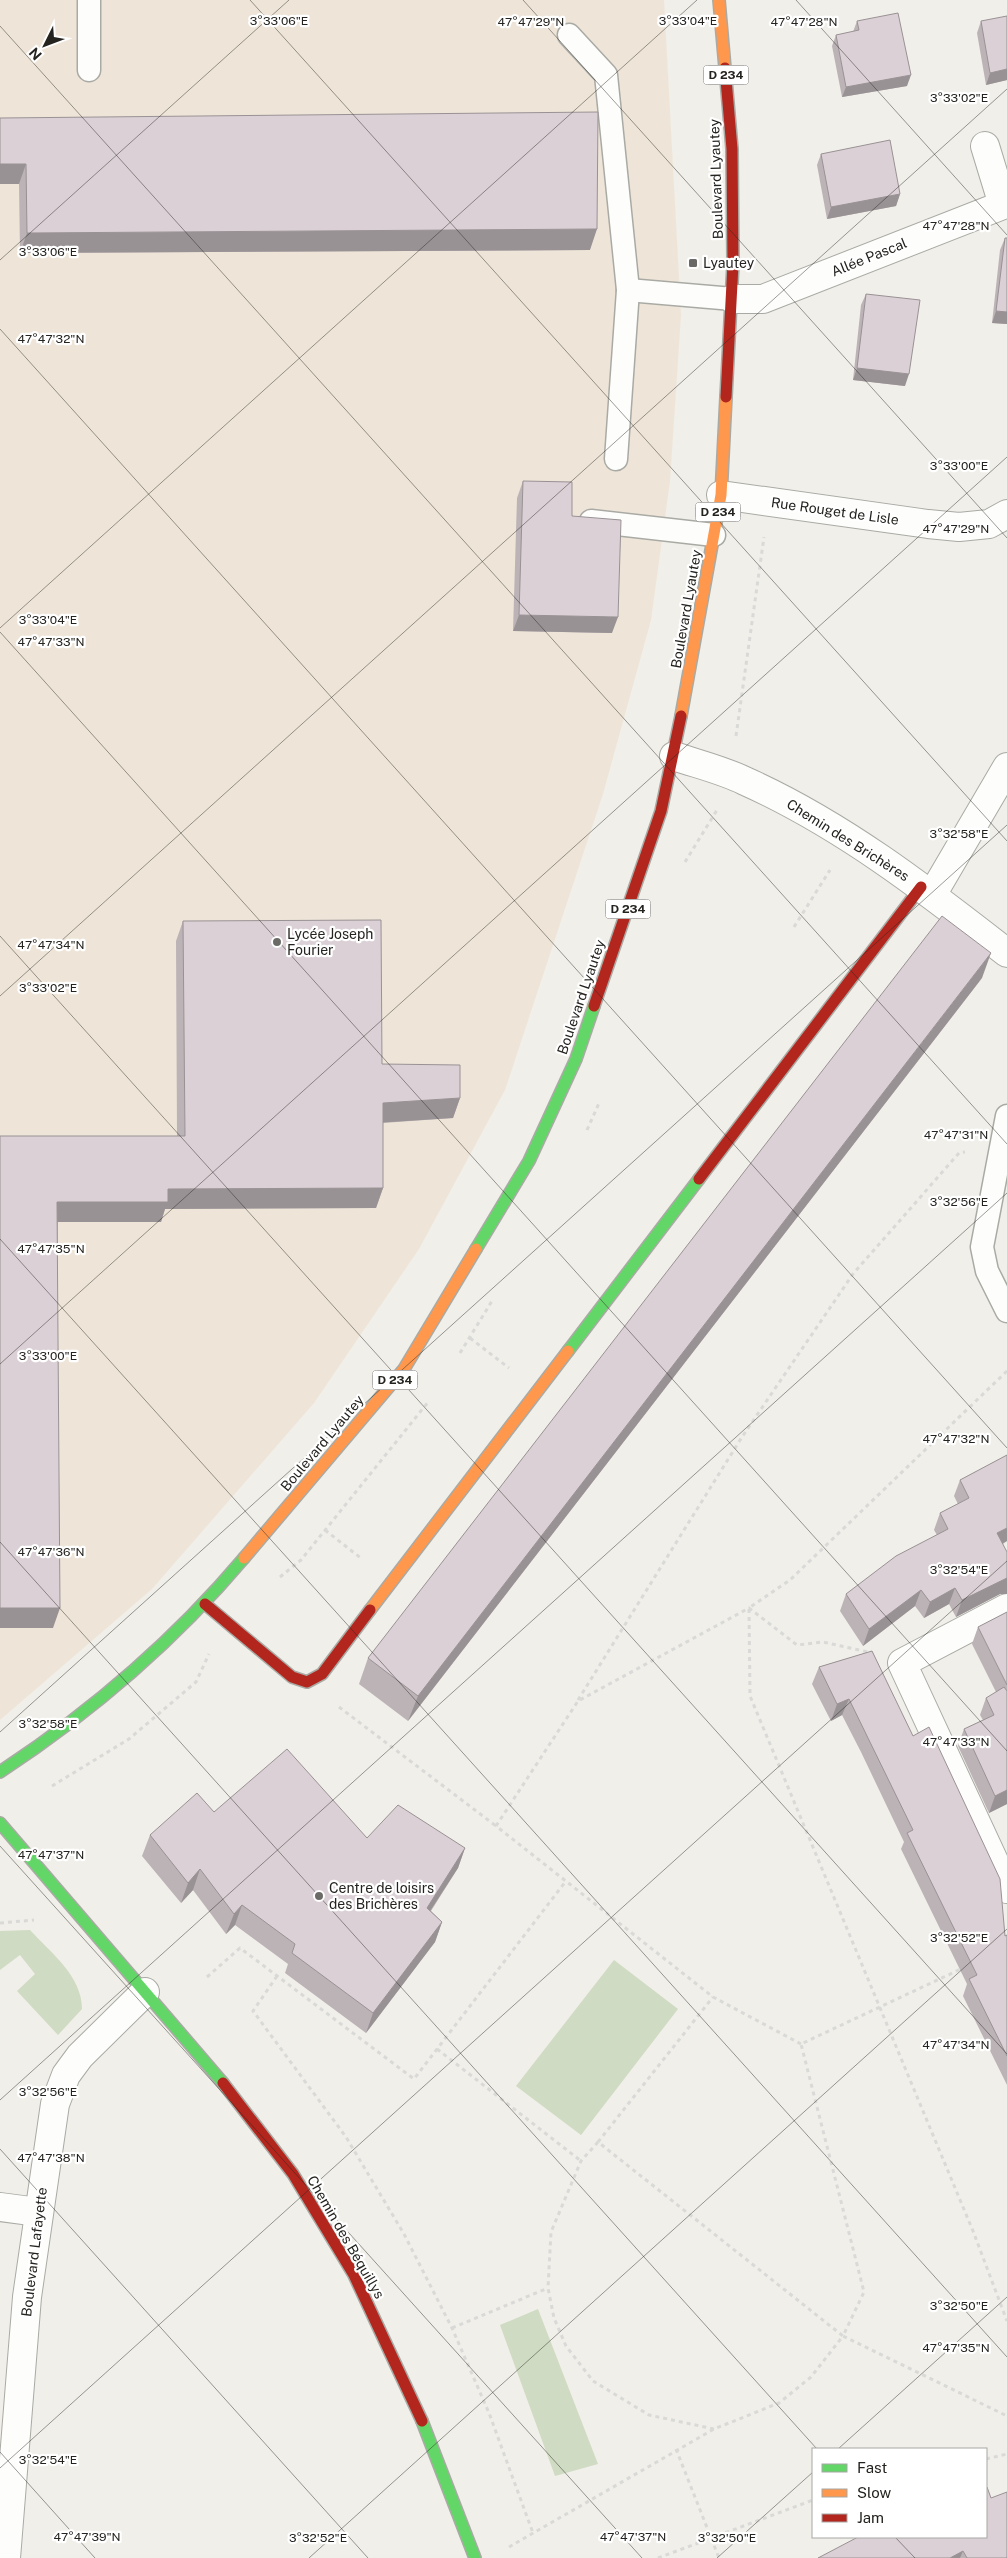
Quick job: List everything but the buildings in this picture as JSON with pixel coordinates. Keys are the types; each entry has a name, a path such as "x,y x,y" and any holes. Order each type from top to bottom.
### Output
{"street":[{"name":"Boulevard Lyautey","path":"0,1772 34,1749 114,1688 205,1604 404,1369 529,1161 576,1059 661,811 674,756 721,495 733,299 732,149 719,0"},
{"name":"Allée Pascal","path":"733,299 763,299 1003,205 985,146"},
{"name":"Rue Rouget de Lisle","path":"721,495 944,526 989,524 1007,514"},
{"name":"Chemin des Brichères","path":"674,756 743,779 799,807 849,837 927,891 1007,953"},
{"path":"205,1604 292,1677 308,1682 322,1674 927,891 978,815 1007,767"},
{"path":"1007,1608 902,1663 1007,1889"},
{"path":"0,1823 145,1992"},
{"name":"Boulevard Lafayette","path":"6,2558 27,2297 55,2104 66,2075 80,2056 145,1992"},
{"name":"Chemin des Béquillys","path":"145,1992 226,2085 293,2174 354,2274 416,2406 475,2558"},
{"path":"0,2207 38,2212"}],"lane":[{"path":"89,0 89,70"},
{"path":"569,35 606,75 628,290 616,459"},
{"path":"628,290 733,299"},
{"path":"590,521 714,535"},
{"path":"1007,1116 982,1247 987,1271 1007,1312"}],"path":[{"path":"794,927 849,837"},
{"path":"496,1826 578,1701 742,1437 853,1274 959,1153 1002,1142"},
{"path":"470,1338 539,1391"},
{"path":"578,1701 749,1608 790,1580 1007,1371"},
{"path":"325,1530 394,1582"},
{"path":"749,1608 796,1645 823,1642 848,1646 902,1663"},
{"path":"749,1608 750,1696 878,2008 973,2231 1007,2321"},
{"path":"308,1682 496,1826 713,1997 801,2044 864,2292 843,2336 811,2377 779,2404 714,2429 676,2449 508,2548"},
{"path":"207,1977 240,1948 414,2079 566,1881"},
{"path":"801,2044 964,1968"},
{"path":"277,1976 253,2010 346,2137 404,2234 452,2328 489,2413 533,2533"},
{"path":"713,1997 581,2161 551,2232 548,2288 554,2318 566,2346 593,2381 649,2415 714,2429"},
{"path":"437,2049 581,2161"},
{"path":"598,2142 843,2336 1007,2416"},
{"path":"452,2328 548,2288"},
{"path":"676,2449 719,2558"},
{"path":"987,2459 1007,2454"},
{"path":"658,2558 711,2540 812,2500"}],"shaded area":[{"name":"Lycée Joseph Fourier","path":"0,0 664,0 681,315 670,481 651,620 603,794 505,1090 419,1249 314,1403 152,1589 0,1720"}],"green space":[{"path":"30,1930 64,1966 77,1986 81,1997 82,2009 58,2035 17,1991 35,1974 20,1955 0,1970 0,1931"},
{"path":"614,1960 678,2009 581,2135 516,2086"},
{"path":"538,2309 598,2464 555,2476 500,2325"}],"traffic: fast":[{"path":"476,1249 529,1161 576,1059 594,1006"},
{"path":"568,1351 699,1179"},
{"path":"0,1772 67,1725 130,1674 189,1618 244,1558"},
{"path":"0,1823 223,2083"},
{"path":"422,2421 475,2558"}],"traffic: slow":[{"path":"719,0 725,68"},
{"path":"681,716 721,495 726,397"},
{"path":"244,1558 404,1369 476,1249"},
{"path":"370,1610 568,1351"}],"traffic: jam":[{"path":"725,68 732,149 733,264 726,397"},
{"path":"594,1006 661,811 681,716"},
{"path":"699,1179 921,887"},
{"path":"205,1604 292,1677 307,1682 322,1674 370,1610"},
{"path":"223,2083 293,2174 354,2275 422,2421"}],"place":[{"name":"Lyautey","path":"693,263"},
{"name":"Lycée Joseph Fourier","path":"277,942"},
{"name":"Centre de loisirs des Brichères","path":"319,1896"}]}
